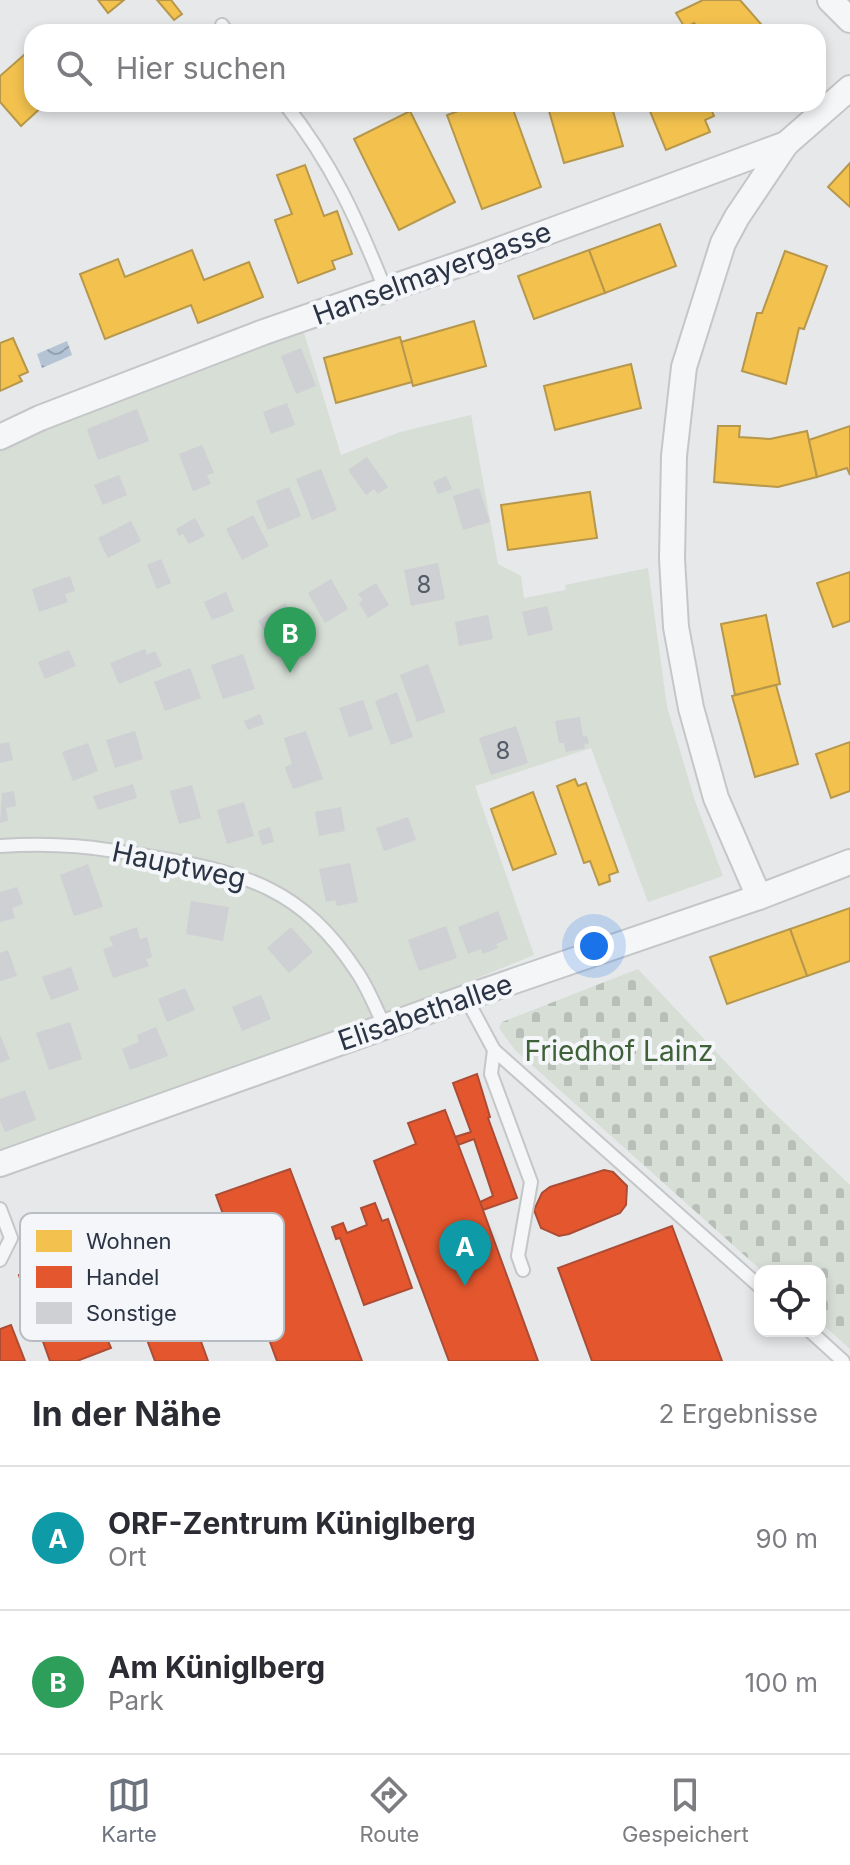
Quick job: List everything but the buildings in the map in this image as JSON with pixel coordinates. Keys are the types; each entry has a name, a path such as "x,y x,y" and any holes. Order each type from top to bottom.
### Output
{"street":[{"path":"830,0 850,20"},
{"name":"Hanselmayergasse","path":"826,109 850,88"},
{"name":"Hanselmayergasse","path":"0,437 68,407 786,144 823,112"},
{"path":"759,897 716,798 691,708 676,627 672,559 674,456 684,367 723,243 786,144"},
{"name":"Elisabethallee","path":"0,1164 759,897 850,862"}],"lane":[{"path":"291,112 311,137 346,194 385,289"},
{"name":"Hauptweg","path":"0,846 84,845 231,872 271,888 299,907 331,937 359,973 385,1027"},
{"path":"466,998 494,1050 754,1282"},
{"path":"494,1050 491,1074 531,1182 518,1256 523,1270"},
{"path":"0,1209 11,1238 0,1260"},
{"path":"817,1337 843,1361"}],"green space":[{"path":"302,326 341,455 400,432 471,415 498,564 521,576 524,598 566,590 565,585 648,568 667,707 695,801 723,876 648,902 591,748 475,786 534,955 352,1029 0,1159 0,441"},
{"name":"Friedhof Lainz","path":"638,969 768,1107 850,1185 850,1349 826,1327 826,1265 755,1265 515,1050 499,1028 502,1022"}],"water":[{"path":"67,341 72,355 42,368 37,354"}],"place":[{"name":"Am Küniglberg","path":"290,673"},
{"name":"ORF-Zentrum Küniglberg","path":"465,1286"}]}
